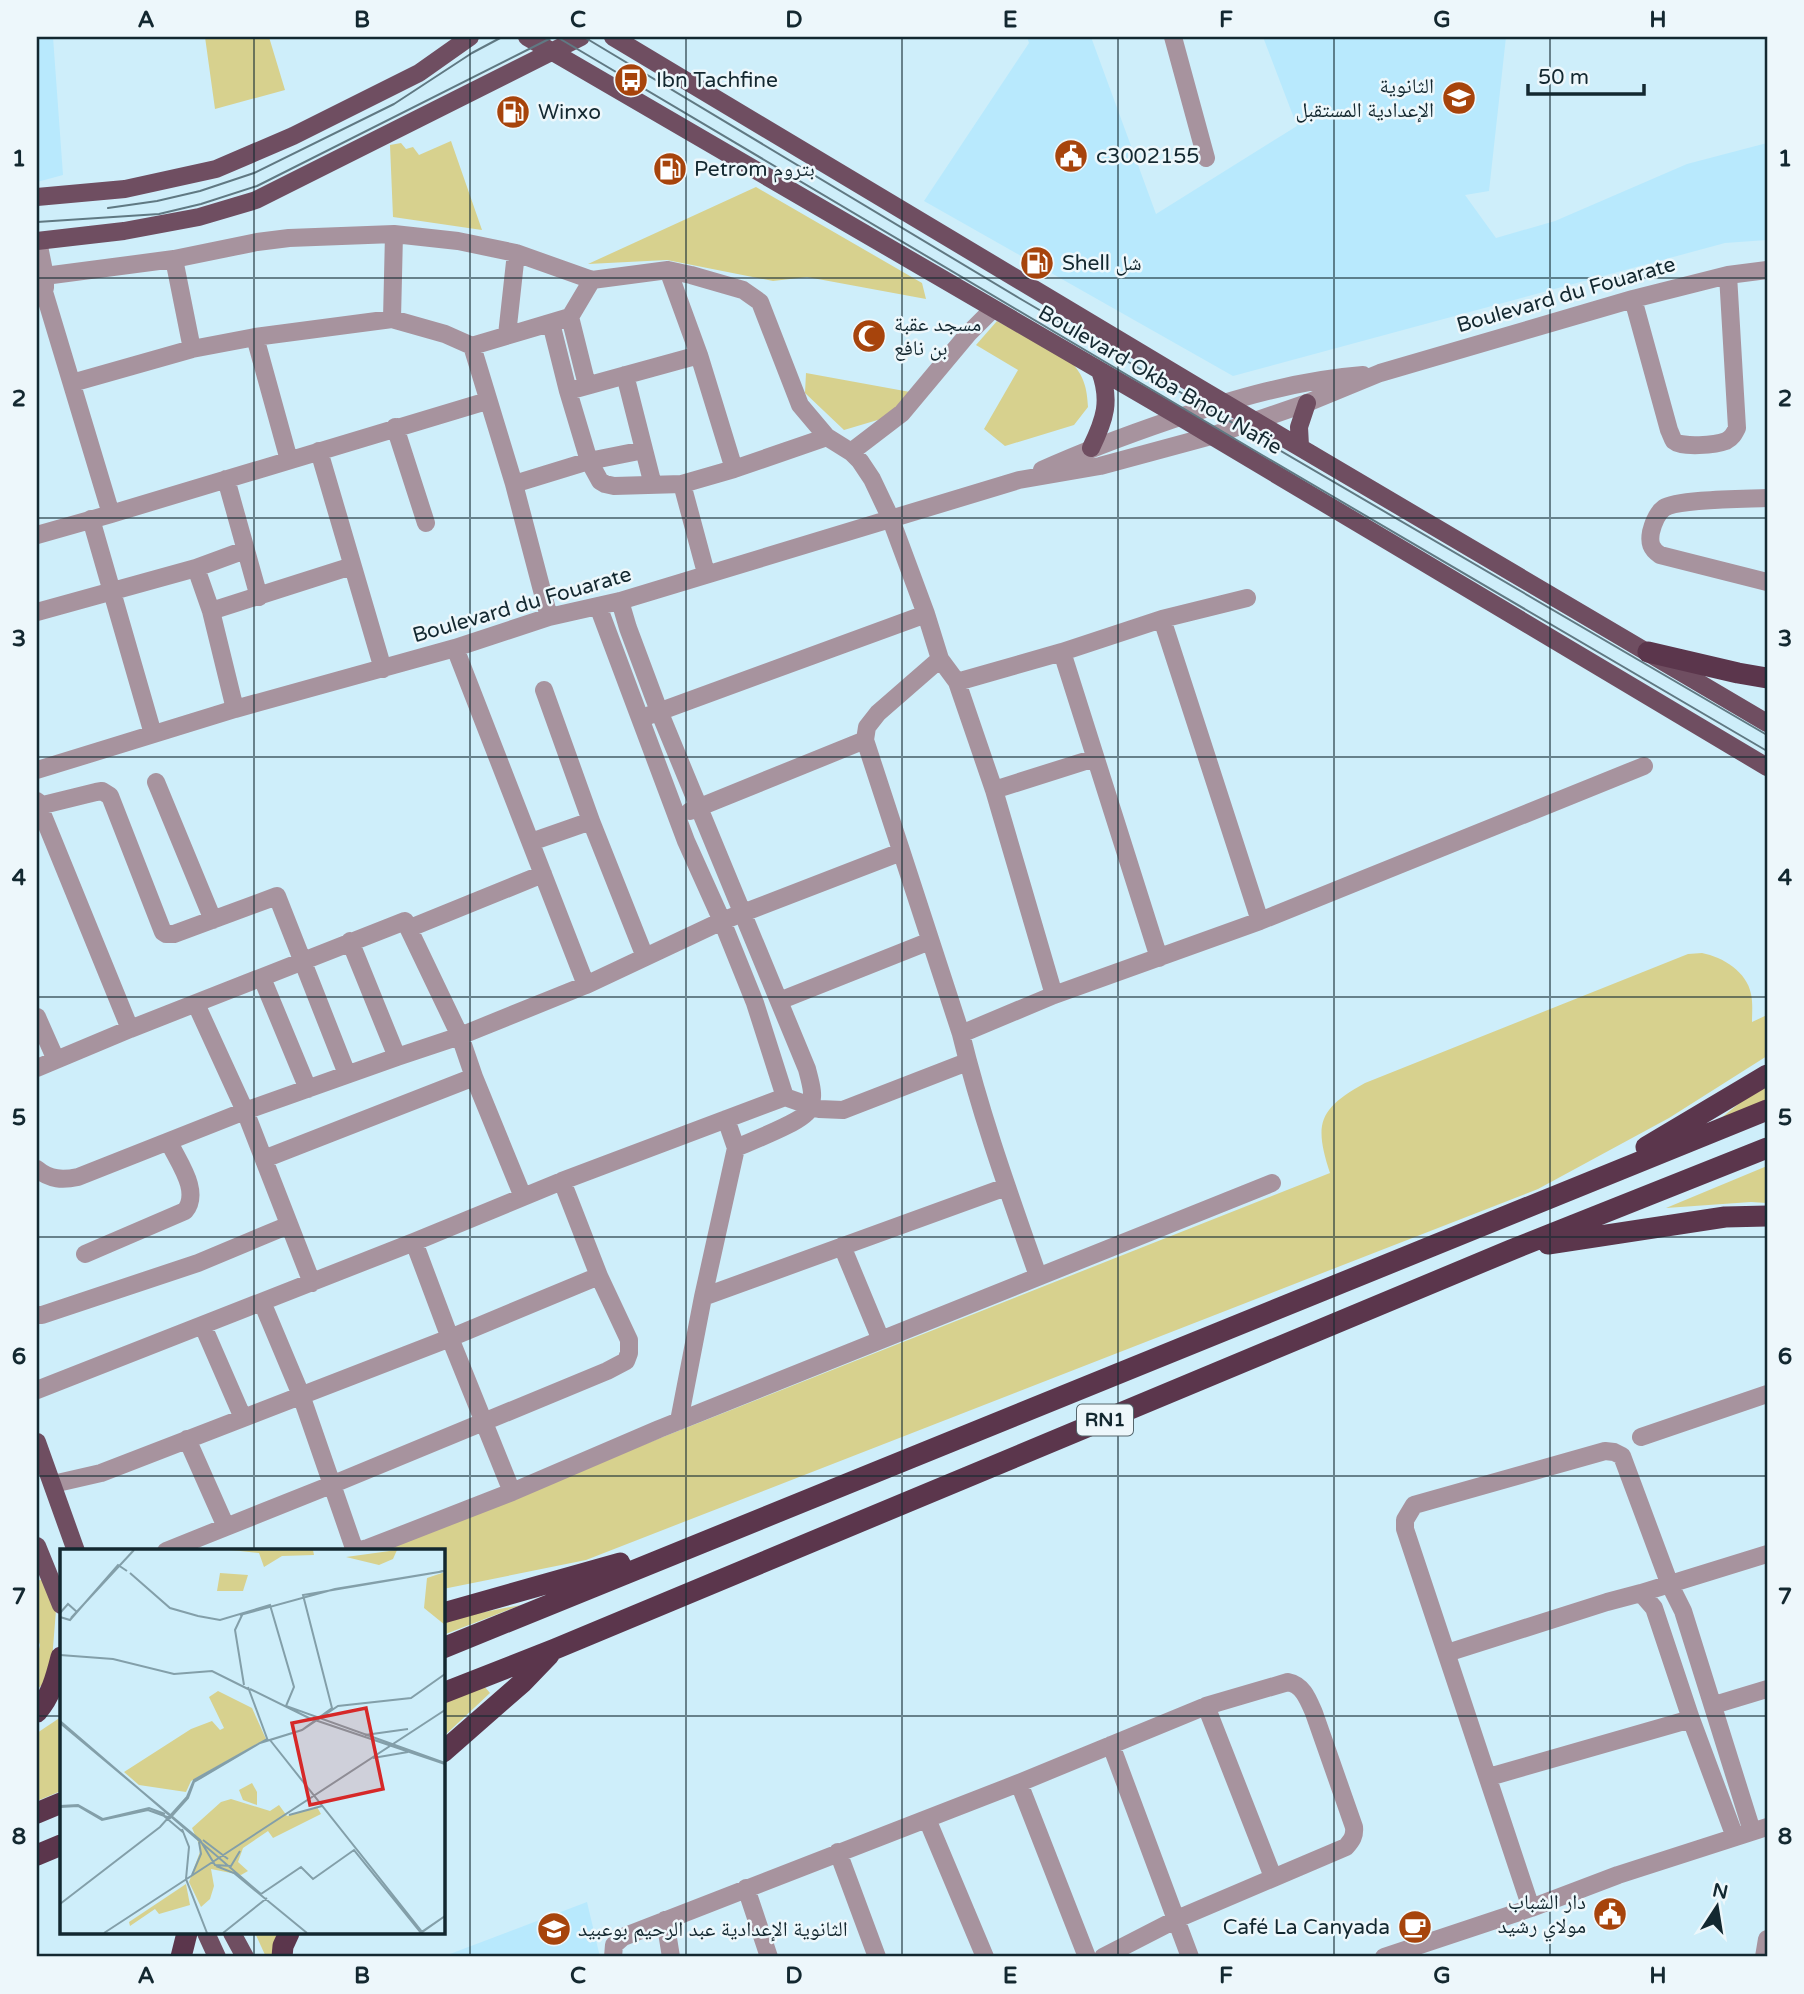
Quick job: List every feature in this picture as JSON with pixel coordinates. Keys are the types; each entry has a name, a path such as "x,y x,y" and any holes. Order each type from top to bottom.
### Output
{"highway":[{"path":"1648,652 1767,678"},
{"path":"1504,1217 1663,1138 1767,1074"},
{"name":"RN1","path":"444,1648 1767,1110"},
{"name":"RN1","path":"444,1693 555,1649 1511,1250 1767,1148"},
{"path":"1511,1250 1725,1217 1767,1216"},
{"path":"444,1613 716,1536"},
{"path":"444,1751 523,1682 555,1649"},
{"path":"37,1712 53,1686 60,1661"},
{"path":"37,1813 60,1803"},
{"path":"37,1855 60,1845"},
{"path":"181,1957 187,1934"},
{"path":"282,1957 289,1934"}],"main road":[{"path":"37,197 125,189 216,169 293,136 419,73 470,37"},
{"name":"Boulevard Okba Bnou Nafie","path":"527,37 1180,417 1767,767"},
{"path":"37,241 124,231 187,219 256,200 581,37"},
{"name":"Boulevard Okba Bnou Nafie","path":"613,37 637,46 1255,420 1767,723"},
{"path":"1091,448 1102,422 1107,399 1100,371"},
{"path":"1300,446 1298,427 1307,403"},
{"path":"37,1442 75,1549"},
{"path":"37,1546 42,1570 60,1603"},
{"path":"206,1934 217,1957"},
{"path":"232,1934 244,1957"}],"street":[{"path":"1173,37 1206,158"},
{"path":"41,283 257,242 289,238 394,234 458,241 516,253 592,280 668,270 743,290 760,302 800,405 827,437 860,461 890,517 940,659 957,682 994,790 1054,995"},
{"path":"392,319 394,234"},
{"path":"37,241 41,283 111,514"},
{"path":"507,335 516,253"},
{"path":"174,259 192,349"},
{"path":"668,270 699,355 734,469"},
{"name":"Boulevard du Fouarate","path":"37,770 235,709 455,648 549,617 620,601 1019,480 1100,466 1211,436 1307,403 1380,373 1633,299 1728,275 1767,270"},
{"path":"1633,299 1674,440 1682,445 1720,443 1734,435 1737,428 1728,275"},
{"path":"72,383 192,349 255,337 392,319 445,334 472,346 570,317 592,280"},
{"path":"851,452 902,413 968,334 993,309"},
{"path":"570,317 587,385"},
{"path":"551,323 589,461 598,479 605,484 682,484 827,437"},
{"path":"255,337 289,460"},
{"path":"472,346 514,484 549,617"},
{"path":"568,391 699,355"},
{"name":"Boulevard du Fouarate","path":"1019,480 1091,448 1225,402 1321,379 1380,373"},
{"path":"625,375 653,485"},
{"path":"37,535 487,401"},
{"path":"395,428 426,523"},
{"path":"514,484 589,461 644,450"},
{"path":"319,451 383,668"},
{"path":"226,479 258,597"},
{"path":"682,484 706,573"},
{"path":"1767,498 1668,506 1658,514 1651,532 1650,546 1660,555 1767,582"},
{"path":"91,519 153,734"},
{"path":"37,612 196,568 245,550"},
{"path":"211,611 352,566"},
{"path":"196,568 211,611 235,709"},
{"path":"957,682 1062,652 1162,619 1247,598"},
{"path":"620,601 659,711 810,1078 813,1093 808,1112 796,1121 736,1148"},
{"path":"598,606 686,841 755,1003 783,1089 811,1106 836,1111 967,1062"},
{"path":"640,719 926,614"},
{"path":"1162,619 1260,922"},
{"path":"455,648 586,985"},
{"path":"1062,652 1159,958"},
{"path":"940,659 878,713 867,727 865,740 961,1034 967,1062 1006,1186 1038,1276"},
{"path":"544,690 591,821 645,957"},
{"path":"678,817 865,740"},
{"path":"994,790 1095,758"},
{"path":"961,1034 1054,995 1260,922 1644,766"},
{"path":"156,782 213,920"},
{"path":"130,1029 38,804 96,792 110,796 166,934 174,934 277,896 347,1074"},
{"path":"531,842 591,821"},
{"path":"37,1169 53,1178 64,1180 78,1177 245,1111 460,1037 586,985 722,921 901,852"},
{"path":"410,928 543,874"},
{"path":"37,1069 130,1029 405,921 460,1037 523,1197"},
{"path":"350,941 397,1058"},
{"path":"779,1001 930,941"},
{"path":"262,978 308,1089"},
{"path":"197,1004 245,1111 312,1283"},
{"path":"37,1017 56,1060"},
{"path":"264,1159 474,1077"},
{"path":"37,1390 312,1283 562,1181 726,1119 810,1078"},
{"path":"679,1421 736,1148 726,1119"},
{"path":"85,1254 185,1211 191,1204 190,1188 169,1142"},
{"path":"171,1549 626,1361 629,1340 599,1276 562,1181"},
{"path":"364,1549 512,1492 679,1421 1272,1183"},
{"path":"703,1297 1006,1186"},
{"path":"37,1315 198,1263 289,1225"},
{"path":"414,1242 512,1492"},
{"path":"842,1246 881,1340"},
{"path":"53,1484 101,1473 450,1338 599,1276"},
{"path":"262,1302 301,1395 354,1549"},
{"path":"203,1326 243,1418"},
{"path":"1641,1437 1767,1394"},
{"path":"187,1439 226,1527"},
{"path":"1531,1908 1405,1529 1405,1520 1414,1505 1605,1451 1614,1451 1622,1456 1670,1585 1683,1611 1752,1831"},
{"path":"1447,1653 1767,1554"},
{"path":"1641,1593 1654,1608 1691,1719 1752,1831"},
{"path":"613,1957 614,1945 623,1937 1020,1783 1206,1706 1288,1682 1299,1686 1314,1713 1354,1834 1346,1847 1177,1919 1103,1957"},
{"path":"1714,1705 1767,1689"},
{"path":"1206,1706 1273,1877"},
{"path":"1489,1777 1691,1719"},
{"path":"1111,1745 1190,1957"},
{"path":"1020,1783 1087,1957"},
{"path":"927,1819 985,1957"},
{"path":"1384,1957 1752,1831"},
{"path":"838,1852 877,1957"},
{"path":"746,1888 769,1957"},
{"path":"665,1920 671,1957"},
{"path":"1764,1957 1767,1938"}],"shaded area":[{"path":"37,37 53,37 63,175 37,182"},
{"path":"205,37 269,37 285,90 215,109"},
{"path":"1027,37 1091,37 1156,214 1297,126 1263,37 1506,37 1489,191 1465,195 1496,238 1555,221 1687,164 1767,143 1767,240 1725,243 1233,376 924,201 1029,43"},
{"path":"451,141 482,230 393,217 390,145 401,143 406,149 413,147 419,155"},
{"path":"756,187 922,283 926,299 807,277 773,281 667,260 588,264"},
{"path":"997,321 1070,361 1079,371 1087,394 1088,407 1074,425 1005,446 984,429 1018,370 976,345"},
{"path":"806,373 910,392 906,403 881,419 844,430 805,393"},
{"path":"1702,953 1718,958 1733,967 1745,979 1752,997 1752,1022 1767,1015 1767,1056 1669,1118 1538,1189 586,1560 444,1589 444,1549 380,1549 1330,1173 1322,1142 1324,1119 1337,1101 1349,1092 1365,1083 1688,954"},
{"path":"1767,1085 1767,1101 1715,1123 1747,1097"},
{"path":"1767,1166 1767,1203 1666,1208"},
{"path":"43,1579 56,1610 52,1660 42,1685 37,1689 37,1658 40,1645 37,1637 37,1581"},
{"path":"521,1605 444,1635 444,1620"},
{"path":"484,1686 490,1693 444,1736 444,1703"},
{"path":"60,1718 60,1791 37,1801 37,1733"},
{"name":"الثانوية الإعدادية عبد الرحيم بوعبيد","path":"587,1902 600,1957 442,1957"},
{"path":"255,1934 278,1934 271,1957 266,1957"}],"tram line":[{"path":"108,208 200,191 254,173 394,104 472,53 502,37"},
{"path":"37,222 159,214 257,186 553,37"},
{"path":"557,37 1767,751"},
{"path":"584,37 1019,298 1767,735"}],"place":[{"name":"Ibn Tachfine","path":"631,80"},
{"name":"الثانوية الإعدادية المستقبل","path":"1459,98"},
{"name":"Winxo","path":"513,112"},
{"name":"c3002155","path":"1071,156"},
{"name":"Petrom بتروم","path":"670,169"},
{"name":"Shell شل","path":"1037,263"},
{"name":"مسجد عقبة بن نافع","path":"869,336"},
{"name":"دار الشباب مولاي رشيد","path":"1610,1914"},
{"name":"Café La Canyada","path":"1415,1927"},
{"name":"الثانوية الإعدادية عبد الرحيم بوعبيد","path":"554,1929"}]}
